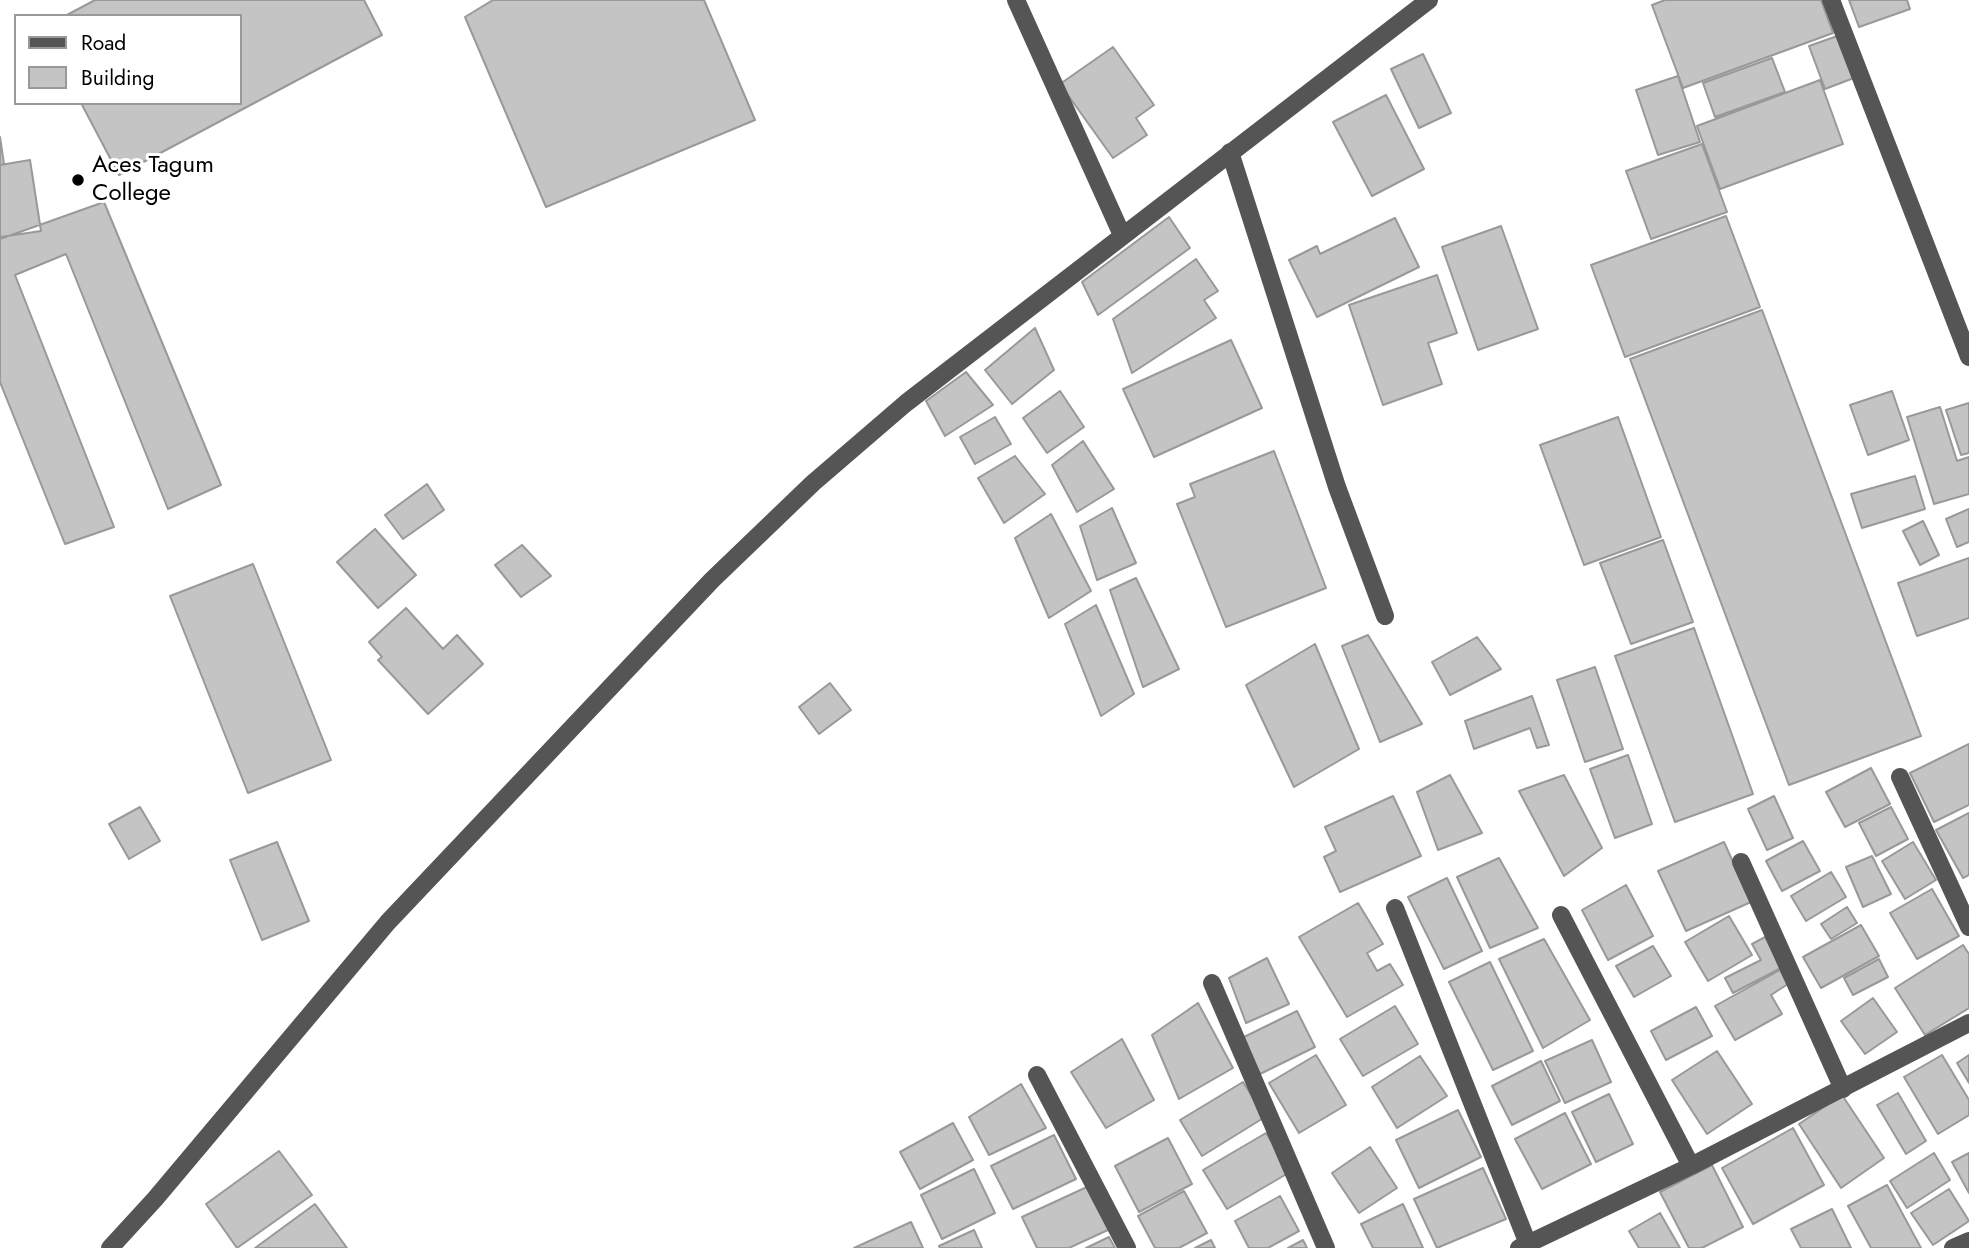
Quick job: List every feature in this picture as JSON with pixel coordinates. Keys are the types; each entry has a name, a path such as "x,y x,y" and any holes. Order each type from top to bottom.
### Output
{"street":[{"path":"1016,0 1122,235"},
{"path":"110,1248 155,1199 388,922 712,580 813,483 906,403 1429,0"},
{"path":"1831,0 1969,357"},
{"path":"1230,152 1337,486 1385,616"},
{"path":"1900,777 1969,927"},
{"path":"1741,862 1843,1089"},
{"path":"1395,908 1523,1246 1691,1166 1969,1023"},
{"path":"1561,915 1691,1166"},
{"path":"1212,983 1326,1248"},
{"path":"1037,1075 1127,1248"},
{"path":"1953,1248 1969,1241"}],"building":[{"path":"95,0 364,0 382,35 119,175 82,105 242,105 242,14 69,14"},
{"path":"493,0 704,0 755,120 546,207 465,17"},
{"path":"1665,0 1821,0 1833,33 1683,88 1652,5"},
{"path":"1849,0 1907,0 1910,9 1859,27"},
{"path":"1843,34 1859,76 1825,89 1809,46"},
{"path":"1113,47 1154,105 1136,118 1147,135 1113,158 1060,84"},
{"path":"1423,54 1451,113 1419,128 1391,69"},
{"path":"1772,58 1785,92 1715,117 1703,83"},
{"path":"1678,76 1700,142 1658,155 1636,90"},
{"path":"1820,80 1843,144 1720,189 1697,126"},
{"path":"1386,95 1424,169 1372,196 1333,122"},
{"path":"0,137 4,164 0,165"},
{"path":"1702,144 1727,212 1651,239 1626,171"},
{"path":"30,160 41,231 0,237 0,165"},
{"path":"104,202 221,485 168,509 66,254 15,275 114,527 65,544 0,382 0,239"},
{"path":"1726,216 1760,307 1625,357 1591,265"},
{"path":"1169,217 1190,248 1098,315 1082,282"},
{"path":"1395,218 1419,267 1317,317 1289,260 1317,246 1320,254"},
{"path":"1501,226 1538,329 1478,350 1442,247"},
{"path":"1196,259 1218,291 1204,300 1216,318 1132,373 1113,319"},
{"path":"1437,275 1457,333 1428,343 1442,384 1383,405 1349,305"},
{"path":"1762,310 1921,736 1789,785 1630,359"},
{"path":"1035,328 1054,370 1012,404 985,370"},
{"path":"1231,340 1262,408 1154,457 1123,389"},
{"path":"966,372 993,405 945,436 926,401"},
{"path":"1060,391 1084,427 1047,453 1023,418"},
{"path":"1892,391 1909,440 1868,455 1850,405"},
{"path":"1969,403 1969,453 1961,455 1946,410"},
{"path":"1940,407 1957,461 1969,457 1969,494 1934,504 1907,417"},
{"path":"995,417 1011,444 975,464 960,437"},
{"path":"1618,417 1661,537 1584,565 1540,445"},
{"path":"1083,441 1114,489 1077,512 1052,465"},
{"path":"1274,451 1326,588 1226,627 1177,504 1195,497 1190,484"},
{"path":"1015,456 1045,494 1004,523 978,478"},
{"path":"1915,476 1925,509 1862,528 1851,494"},
{"path":"427,484 444,510 403,539 385,515"},
{"path":"1112,508 1136,563 1097,580 1080,526"},
{"path":"1969,509 1969,542 1957,547 1946,519"},
{"path":"1051,514 1091,591 1049,618 1015,538"},
{"path":"1923,521 1939,555 1920,565 1903,531"},
{"path":"375,529 416,575 378,608 337,562"},
{"path":"1663,540 1693,622 1631,644 1600,563"},
{"path":"522,545 551,576 521,597 495,565"},
{"path":"1969,558 1969,618 1917,636 1898,583"},
{"path":"253,564 331,760 248,793 170,596"},
{"path":"1136,578 1179,669 1143,687 1110,590"},
{"path":"1096,605 1134,694 1101,716 1065,624"},
{"path":"406,608 443,649 457,635 483,664 428,714 378,660 382,657 369,642"},
{"path":"1694,628 1753,794 1675,822 1615,656"},
{"path":"1368,635 1422,724 1380,742 1342,646"},
{"path":"1477,637 1501,669 1450,695 1432,662"},
{"path":"1315,644 1359,749 1294,787 1246,685"},
{"path":"1595,667 1623,749 1585,762 1557,680"},
{"path":"830,683 851,710 819,734 799,707"},
{"path":"1532,696 1549,745 1537,748 1530,728 1474,749 1465,721"},
{"path":"1969,744 1969,805 1934,822 1910,773"},
{"path":"1628,755 1652,824 1615,838 1590,769"},
{"path":"1871,768 1890,804 1845,827 1826,792"},
{"path":"1450,775 1482,833 1438,850 1417,792"},
{"path":"1564,775 1602,848 1564,876 1519,791"},
{"path":"1393,796 1421,856 1340,892 1324,857 1336,851 1325,827"},
{"path":"1774,796 1793,838 1767,850 1748,809"},
{"path":"140,807 160,841 129,859 109,824"},
{"path":"1891,807 1908,839 1876,856 1859,823"},
{"path":"1969,813 1969,875 1963,878 1936,830"},
{"path":"1803,841 1820,871 1782,891 1766,861"},
{"path":"277,842 309,921 262,940 230,860"},
{"path":"1724,842 1751,902 1686,931 1658,871"},
{"path":"1913,842 1936,880 1905,899 1882,861"},
{"path":"1872,856 1891,894 1863,907 1846,867"},
{"path":"1499,858 1538,928 1490,948 1457,877"},
{"path":"1831,872 1846,897 1806,921 1791,896"},
{"path":"1447,878 1482,951 1444,969 1408,897"},
{"path":"1626,885 1653,936 1608,960 1582,910"},
{"path":"1932,889 1959,936 1917,959 1890,913"},
{"path":"1358,903 1383,944 1367,953 1377,971 1390,964 1403,985 1347,1017 1299,937"},
{"path":"1847,907 1857,923 1831,939 1821,924"},
{"path":"1729,916 1752,955 1708,981 1685,942"},
{"path":"1861,925 1879,956 1821,988 1803,957"},
{"path":"1765,937 1781,968 1733,993 1725,978 1761,960 1752,944"},
{"path":"1544,939 1590,1020 1543,1048 1499,959"},
{"path":"1963,945 1969,954 1969,1008 1925,1035 1895,988"},
{"path":"1653,946 1671,976 1634,997 1616,966"},
{"path":"1267,958 1289,1004 1246,1023 1229,978"},
{"path":"1879,959 1888,977 1853,995 1844,978"},
{"path":"1490,962 1533,1051 1493,1070 1449,982"},
{"path":"1780,970 1788,984 1771,995 1782,1014 1735,1040 1715,1006"},
{"path":"1873,998 1897,1032 1865,1054 1841,1021"},
{"path":"1198,1003 1233,1068 1179,1099 1152,1035"},
{"path":"1395,1006 1418,1044 1363,1076 1340,1039"},
{"path":"1696,1007 1712,1036 1666,1060 1651,1031"},
{"path":"1297,1011 1315,1047 1260,1074 1242,1038"},
{"path":"1122,1039 1154,1100 1106,1128 1071,1072"},
{"path":"1592,1040 1611,1082 1565,1103 1545,1061"},
{"path":"1717,1051 1752,1104 1707,1134 1672,1080"},
{"path":"1316,1055 1346,1105 1299,1133 1269,1083"},
{"path":"1942,1055 1969,1100 1969,1115 1938,1134 1904,1077"},
{"path":"1969,1055 1969,1083 1957,1063"},
{"path":"1420,1056 1447,1096 1397,1128 1372,1087"},
{"path":"1541,1061 1560,1101 1512,1125 1492,1086"},
{"path":"1243,1082 1265,1117 1202,1156 1180,1120"},
{"path":"1021,1084 1046,1128 989,1155 969,1117"},
{"path":"1898,1093 1926,1141 1906,1154 1877,1105"},
{"path":"1609,1094 1633,1144 1596,1162 1572,1112"},
{"path":"1842,1095 1884,1158 1841,1188 1799,1124"},
{"path":"1458,1110 1481,1157 1419,1188 1396,1140"},
{"path":"1565,1113 1591,1164 1542,1189 1515,1139"},
{"path":"953,1123 973,1160 920,1189 900,1152"},
{"path":"1793,1128 1824,1185 1753,1224 1722,1168"},
{"path":"1266,1133 1290,1172 1227,1209 1203,1170"},
{"path":"1054,1135 1076,1179 1013,1209 991,1166"},
{"path":"1168,1138 1192,1184 1139,1212 1115,1166"},
{"path":"1370,1147 1397,1188 1359,1213 1332,1173"},
{"path":"279,1151 312,1195 237,1248 206,1204"},
{"path":"1934,1153 1950,1180 1907,1208 1890,1181"},
{"path":"1969,1153 1969,1193 1952,1162"},
{"path":"1712,1165 1743,1227 1702,1248 1689,1248 1660,1192"},
{"path":"1483,1168 1506,1219 1437,1248 1414,1199"},
{"path":"974,1169 995,1213 942,1239 921,1195"},
{"path":"1887,1185 1921,1248 1871,1248 1848,1206"},
{"path":"1089,1186 1110,1229 1069,1248 1037,1248 1022,1217"},
{"path":"1949,1189 1969,1221 1933,1245 1911,1213"},
{"path":"1184,1191 1207,1233 1179,1248 1155,1248 1138,1216"},
{"path":"1280,1196 1299,1231 1268,1248 1249,1248 1235,1221"},
{"path":"315,1204 347,1248 255,1248"},
{"path":"1403,1204 1423,1248 1373,1248 1361,1224"},
{"path":"1832,1209 1851,1248 1801,1248 1791,1229"},
{"path":"1660,1213 1680,1248 1639,1248 1629,1231"},
{"path":"911,1222 923,1248 854,1248"},
{"path":"974,1230 982,1248 939,1246"},
{"path":"1109,1237 1115,1248 1086,1248"},
{"path":"1211,1240 1215,1248 1195,1248"},
{"path":"1303,1240 1307,1248 1288,1248"}],"place":[{"name":"Aces Tagum College","path":"78,180"}]}
